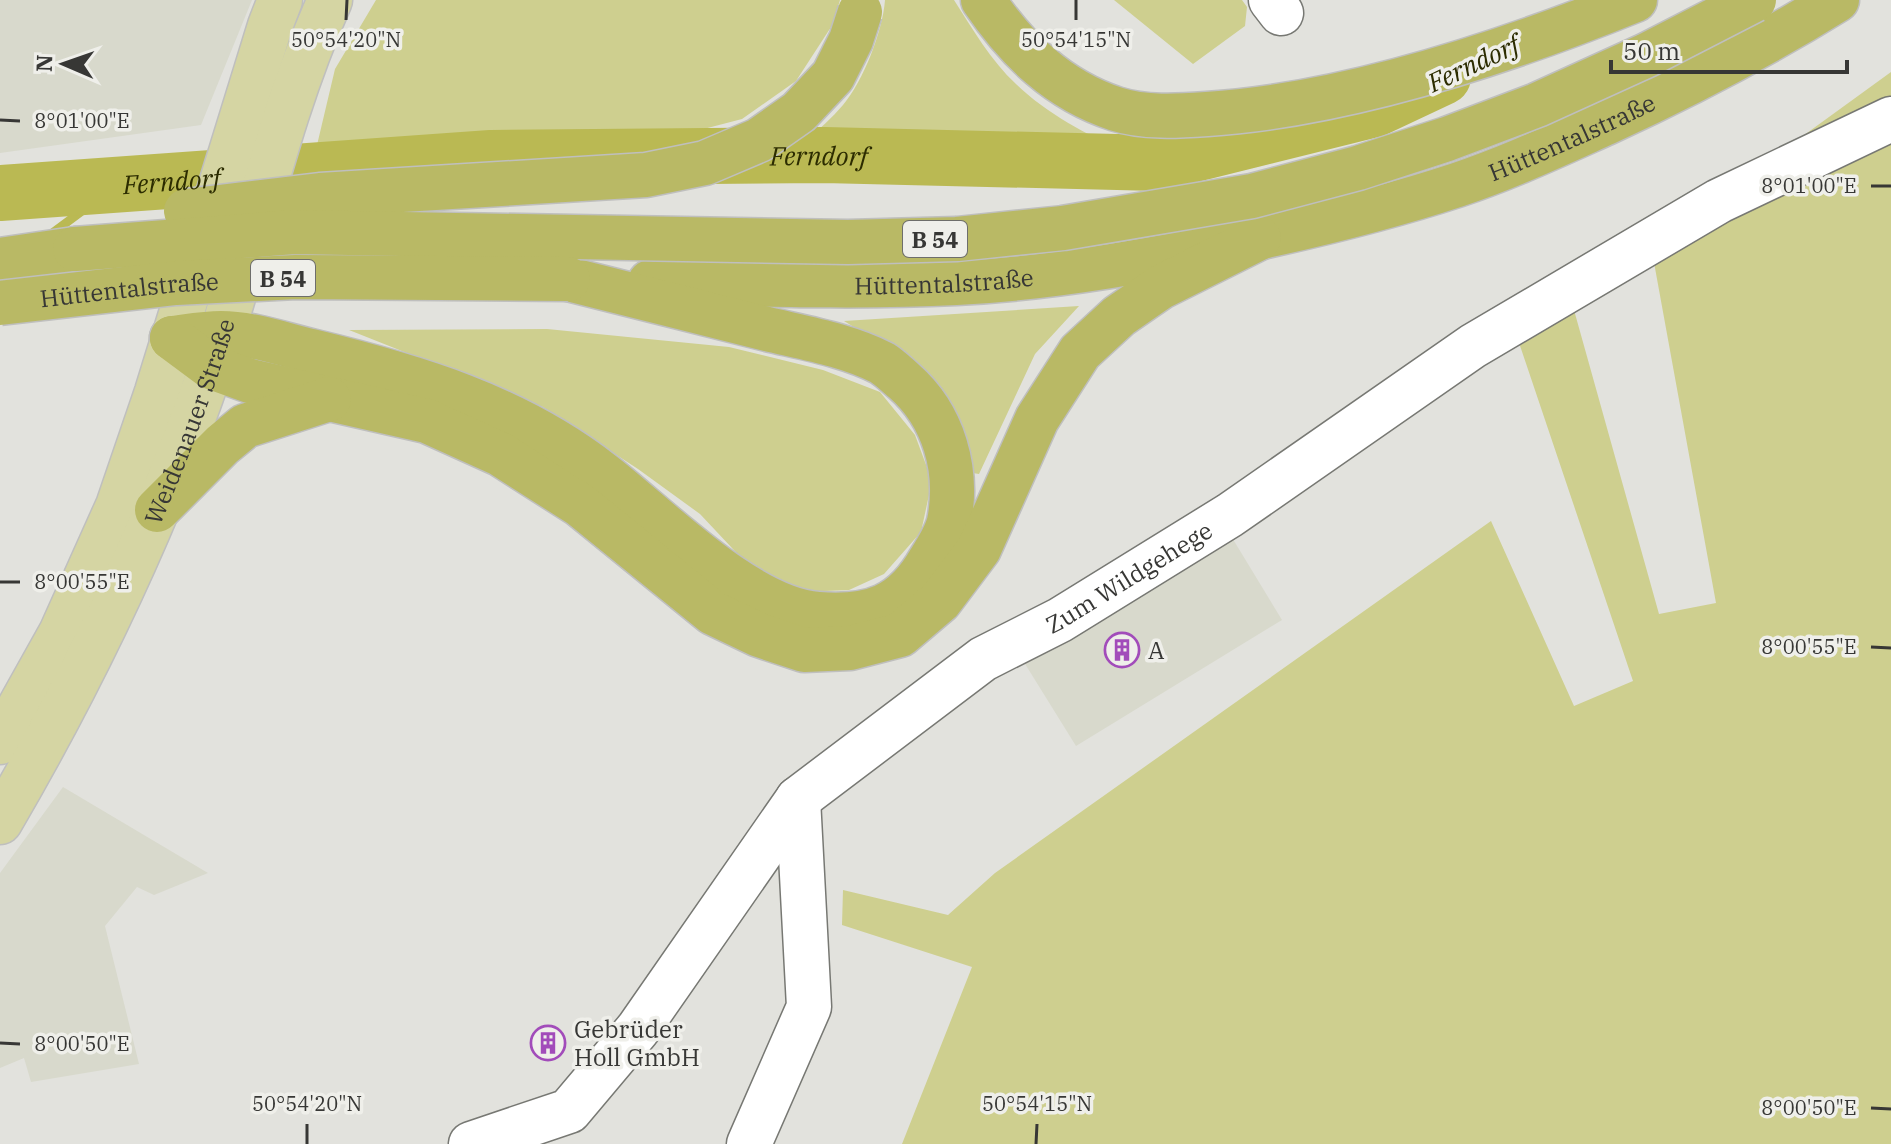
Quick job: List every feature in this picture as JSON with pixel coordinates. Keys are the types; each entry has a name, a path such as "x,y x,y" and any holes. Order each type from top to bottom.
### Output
{"highway":[{"path":"983,0 1023,52 1056,80 1084,98 1120,110 1151,115 1192,115 1244,112 1320,98 1422,73 1635,0"},
{"name":"Hüttentalstraße","path":"0,260 75,249 294,232 848,242 957,239 1063,228 1252,196 1358,168 1447,139 1537,105 1647,55 1754,0"},
{"name":"Hüttentalstraße","path":"0,303 176,283 296,277 568,279 846,287 959,283 1161,258 1368,213 1460,184 1553,147 1665,96 1778,37 1837,0"},
{"path":"75,249 159,214 320,195 646,175 705,163 759,140 799,112 833,76 851,40 862,6"},
{"path":"172,338 216,350 250,381 427,421 500,454 580,505 713,613 759,635 804,650 850,648 900,635 940,601 979,549 1037,419 1080,352 1119,316 1161,287 1259,238"},
{"path":"216,350 264,339 375,366 460,393 526,422 598,470 718,567 765,598 811,613 848,616 884,607 915,585 949,526 953,485 945,440 916,392 884,364 838,346 568,279"},
{"path":"157,510 245,426 332,398"}],"main road":[{"name":"Weidenauer Straße","path":"0,742 61,633 118,506 280,0"},
{"name":"Weidenauer Straße","path":"0,822 120,597 157,510 216,350 310,44 330,0"}],"street":[{"name":"Zum Wildgehege","path":"471,1144 569,1111 638,1029 798,799 983,659 1060,620 1230,515 1473,346 1719,201 1891,119"},
{"path":"749,1144 809,1007 798,799"}],"shaded area":[{"path":"0,0 252,0 201,125 0,153"},
{"name":"A","path":"1231,536 1282,620 1076,746 1022,659"},
{"path":"63,787 208,873 154,895 137,887 105,926 139,1064 31,1082 24,1058 0,1068 0,873"}],"green space":[{"path":"376,0 840,0 833,24 796,81 742,119 627,149 313,162 335,69"},
{"path":"885,0 954,0 990,55 1028,95 1068,123 1125,153 806,141 839,110 858,83 876,40"},
{"path":"1114,0 1242,0 1247,7 1245,26 1193,64"},
{"path":"1891,72 1891,1144 902,1144 972,967 842,925 843,890 948,915 995,873 1491,521 1574,706 1633,681 1510,316 1567,285 1659,614 1716,603 1651,246"},
{"path":"1079,306 1035,354 979,474 966,472 956,425 926,371 844,321"},
{"path":"547,329 729,347 823,370 880,392 915,435 932,481 921,532 884,574 849,590 799,592 747,564 700,514 543,407 349,330"}],"waterway":[{"name":"Ferndorf","path":"0,193 491,158 824,155 1158,163 1375,109 1443,77"},
{"path":"47,237 121,182"}],"place":[{"name":"A","path":"1122,650"},
{"name":"Gebrüder Holl GmbH","path":"548,1043"}]}
